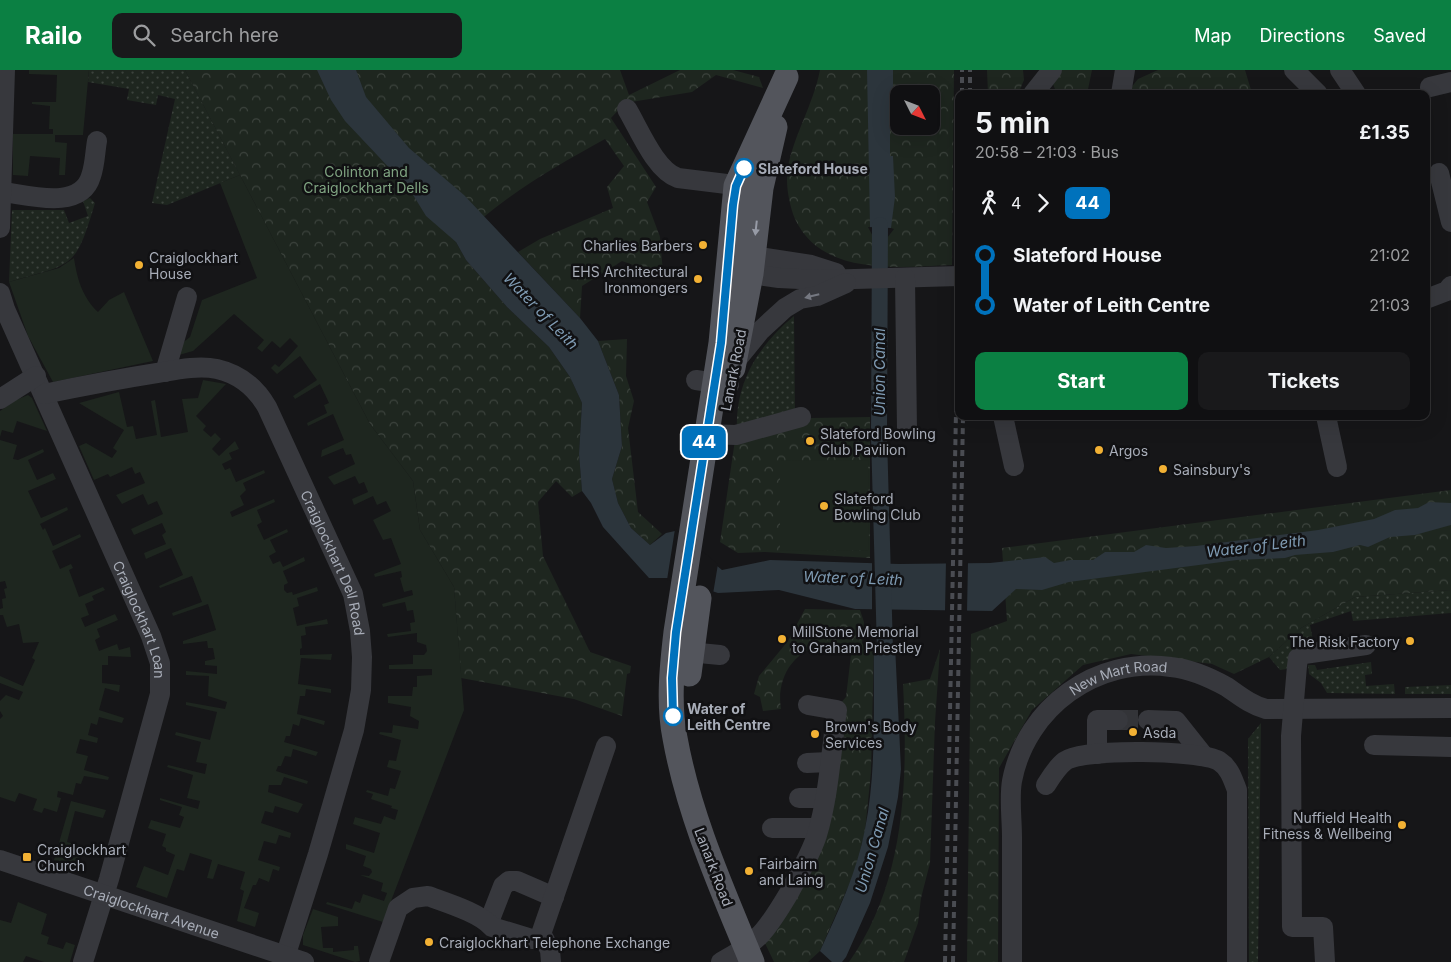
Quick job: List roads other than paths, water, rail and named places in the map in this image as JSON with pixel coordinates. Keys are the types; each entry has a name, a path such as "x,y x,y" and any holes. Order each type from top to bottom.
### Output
{"main road":[{"name":"Lanark Road","path":"740,264 736,186 787,74"},
{"name":"Lanark Road","path":"749,956 709,857 687,784 673,722 713,434 718,378 740,264 761,188 787,74"}],"street":[{"path":"0,228 3,192 5,70"},
{"path":"1036,90 1052,70"},
{"path":"1122,90 1125,70"},
{"path":"1294,70 1314,90"},
{"path":"1340,70 1353,90"},
{"path":"1430,87 1451,82"},
{"path":"627,109 657,160 670,175 736,186 761,188"},
{"path":"3,192 59,199 73,196 86,186 91,177 96,141"},
{"path":"1439,173 1451,222"},
{"path":"740,264 811,265 857,279 955,276"},
{"path":"905,278 907,430"},
{"path":"718,378 760,331 785,308 800,299 817,296 857,279"},
{"path":"1430,297 1447,291 1451,286"},
{"name":"Craiglockhart Loan","path":"0,293 5,309 151,636 160,663 160,694 104,896 83,962"},
{"path":"165,372 187,297"},
{"name":"Craiglockhart Dell Road","path":"40,385 165,372 217,369 244,380 262,398 353,594 360,631 362,675 354,730 318,854 295,959"},
{"path":"0,399 40,385"},
{"path":"713,434 736,435 802,416"},
{"path":"1005,420 1014,466"},
{"path":"1327,420 1337,467"},
{"path":"1326,962 1324,927 1292,927 1293,708 1298,658 1304,654 1366,645"},
{"path":"682,652 720,655"},
{"name":"New Mart Road","path":"1012,962 1012,782 1021,750 1035,726 1050,708 1084,681 1120,668 1153,665 1189,670 1207,676 1259,707 1451,708"},
{"path":"721,962 749,956 775,917 805,865 818,828 825,798 837,710 808,705"},
{"path":"1097,754 1098,720 1118,720"},
{"path":"1148,720 1176,721 1203,755"},
{"path":"1374,745 1451,747"},
{"path":"551,962 550,950 542,935 606,746"},
{"path":"1046,785 1066,761 1082,755 1203,755 1220,762 1229,771 1238,790 1237,962"},
{"path":"807,763 829,762"},
{"path":"799,798 825,798"},
{"path":"772,828 818,828"},
{"name":"Craiglockhart Avenue","path":"0,860 295,959"},
{"path":"489,922 503,886 509,881 517,881 554,897"},
{"path":"379,962 398,908 413,898 428,896 489,922 492,927 532,939 542,935"}],"water":[{"name":"Water of Leith","path":"317,70 356,70 366,97 409,148 464,195 580,318 598,341 619,395 622,446 612,479 618,503 631,528 650,545 666,533 675,531 722,570 770,560 899,564 990,563 1045,557 1054,563 1070,560 1093,560 1105,552 1134,552 1146,545 1166,548 1196,546 1318,530 1374,519 1395,510 1418,508 1429,502 1451,503 1451,525 1415,535 1390,537 1368,547 1360,545 1333,552 1295,555 1285,558 1237,560 1069,582 1042,590 1016,589 992,611 855,609 779,590 718,593 671,578 649,578 603,527 591,503 582,491 579,454 582,403 570,377 549,347 507,307 466,260 456,242 426,216 410,190 345,121 331,100"},
{"path":"867,70 893,70 893,85 890,85 890,156 893,156 895,197 891,228 880,246 870,227"},
{"path":"874,645 895,645 901,769 898,797 888,847 870,903 846,957 842,962 832,962 820,951 852,876 862,845 869,806 874,737"}],"waterway":[{"name":"Union Canal","path":"880,225 879,436 885,650"}],"tunnel":[{"path":"1118,720 1148,720"}],"railway":[{"path":"962,70 962,90"},
{"path":"970,70 970,90"},
{"path":"945,962 956,420"},
{"path":"953,962 963,420"}],"place":[{"name":"Slateford House","path":"744,168"},
{"name":"Charlies Barbers","path":"703,245"},
{"name":"Craiglockhart House","path":"139,265"},
{"name":"EHS Architectural Ironmongers","path":"698,279"},
{"name":"Slateford Bowling Club Pavilion","path":"810,441"},
{"name":"Argos","path":"1099,450"},
{"name":"Sainsbury's","path":"1163,469"},
{"name":"Slateford Bowling Club","path":"824,506"},
{"name":"MillStone Memorial to Graham Priestley","path":"782,639"},
{"name":"The Risk Factory","path":"1410,641"},
{"name":"Water of Leith Centre","path":"673,716"},
{"name":"Asda","path":"1133,732"},
{"name":"Brown's Body Services","path":"815,734"},
{"name":"Nuffield Health Fitness & Wellbeing","path":"1402,825"},
{"name":"Craiglockhart Church","path":"27,857"},
{"name":"Fairbairn and Laing","path":"749,871"},
{"name":"Craiglockhart Telephone Exchange","path":"429,942"}],"park label":[{"name":"Colinton and Craiglockhart Dells","path":"366,179"}]}
